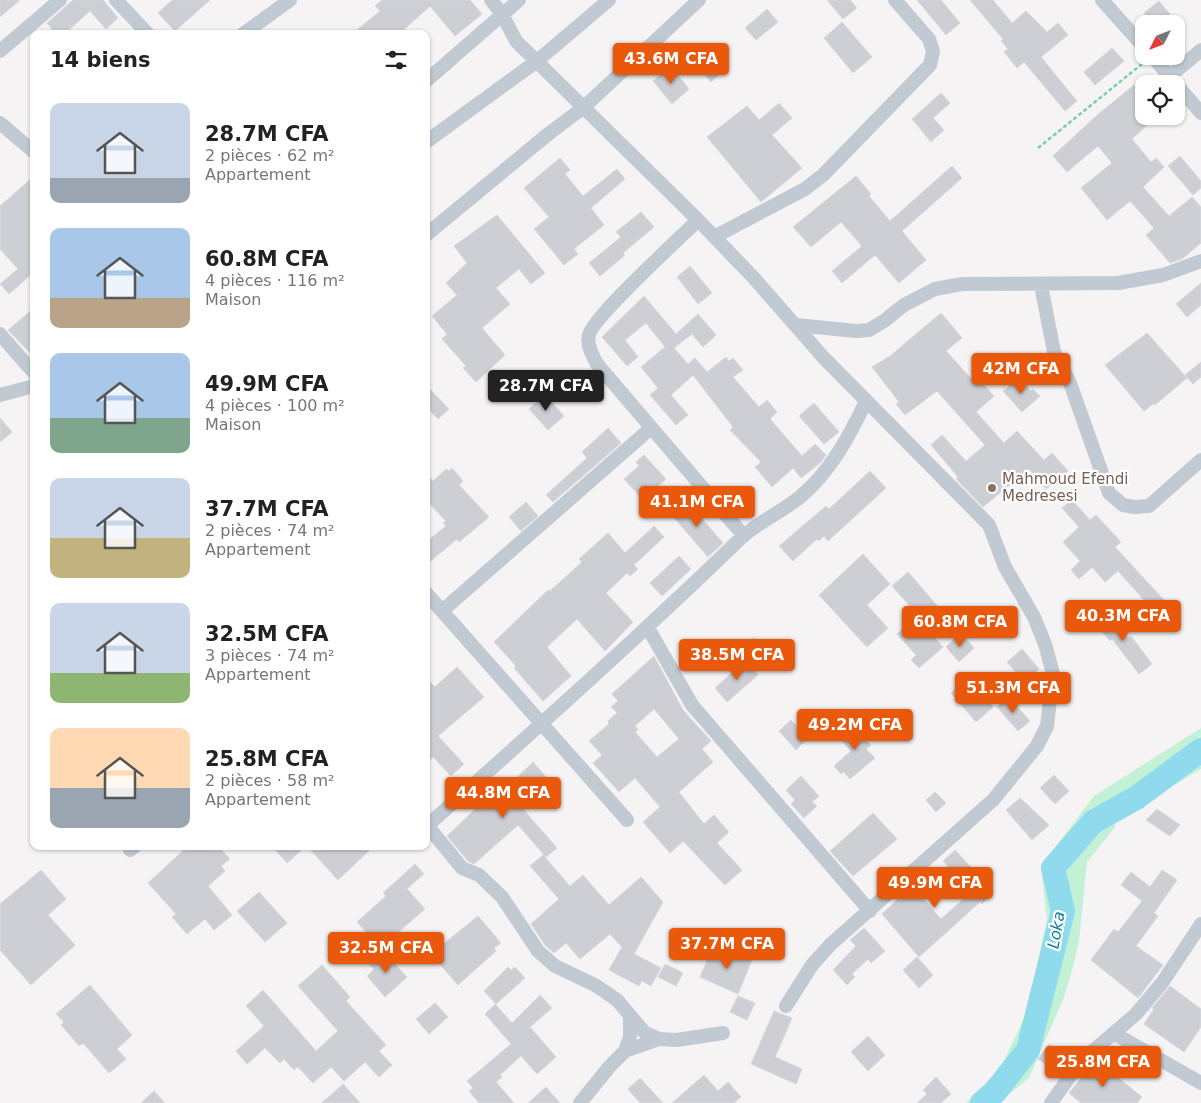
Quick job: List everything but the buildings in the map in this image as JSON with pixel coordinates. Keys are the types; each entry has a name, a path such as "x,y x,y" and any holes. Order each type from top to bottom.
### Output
{"street":[{"path":"0,51 60,0"},
{"path":"116,0 144,30"},
{"path":"249,30 290,0"},
{"path":"491,0 502,14 516,40 698,220 796,325 823,357 989,526 1005,567 1034,617 1053,674 1047,726 1038,746 993,800 831,944 812,965 786,1006"},
{"path":"430,78 519,0"},
{"path":"430,139 537,61 609,0"},
{"path":"430,232 547,135 584,107 699,0"},
{"path":"714,237 805,189 823,176 930,65 933,51 929,38 895,0"},
{"path":"1102,0 1135,37"},
{"path":"1179,75 1201,50"},
{"path":"1155,65 1167,75"},
{"path":"1185,94 1201,114"},
{"path":"0,123 30,149"},
{"path":"698,220 602,314 589,334 590,350 597,364 744,536"},
{"path":"796,325 856,331 868,330 884,322 904,305 935,289 962,284 1118,282 1164,275 1201,261"},
{"path":"1041,284 1054,352 1070,383 1109,493 1123,505 1134,507 1149,506 1201,460"},
{"path":"0,334 30,368"},
{"path":"0,395 30,387"},
{"path":"430,821 648,628 744,536 800,497 828,469 851,432 866,401"},
{"path":"442,611 651,428"},
{"path":"430,598 627,820"},
{"path":"648,628 692,704 870,911"},
{"path":"430,828 462,868 479,875 502,898 538,951 556,966 595,985 617,1000 630,1018 645,1033 659,1039 677,1040 724,1033"},
{"path":"1051,1103 1080,1062 1115,1034 1136,1014 1162,983 1201,924"},
{"path":"580,1103 610,1066 625,1051 630,1037 630,1018"},
{"path":"1115,1034 1201,1083"},
{"path":"625,1051 659,1039"}],"path":[{"path":"1038,148 1141,65"}],"green space":[{"path":"1201,728 1201,769 1112,822 1116,826 1087,862 1079,941 1073,967 1064,997 1029,1078 998,1103 966,1103 1001,1067 1027,1012 1047,919 1041,866 1094,796"}],"waterway":[{"name":"Loka","path":"982,1103 995,1092 1028,1050 1063,911 1053,868 1093,822 1136,798 1201,750"}],"place":[{"name":"Mahmoud Efendi Medresesi","path":"992,488"}]}
